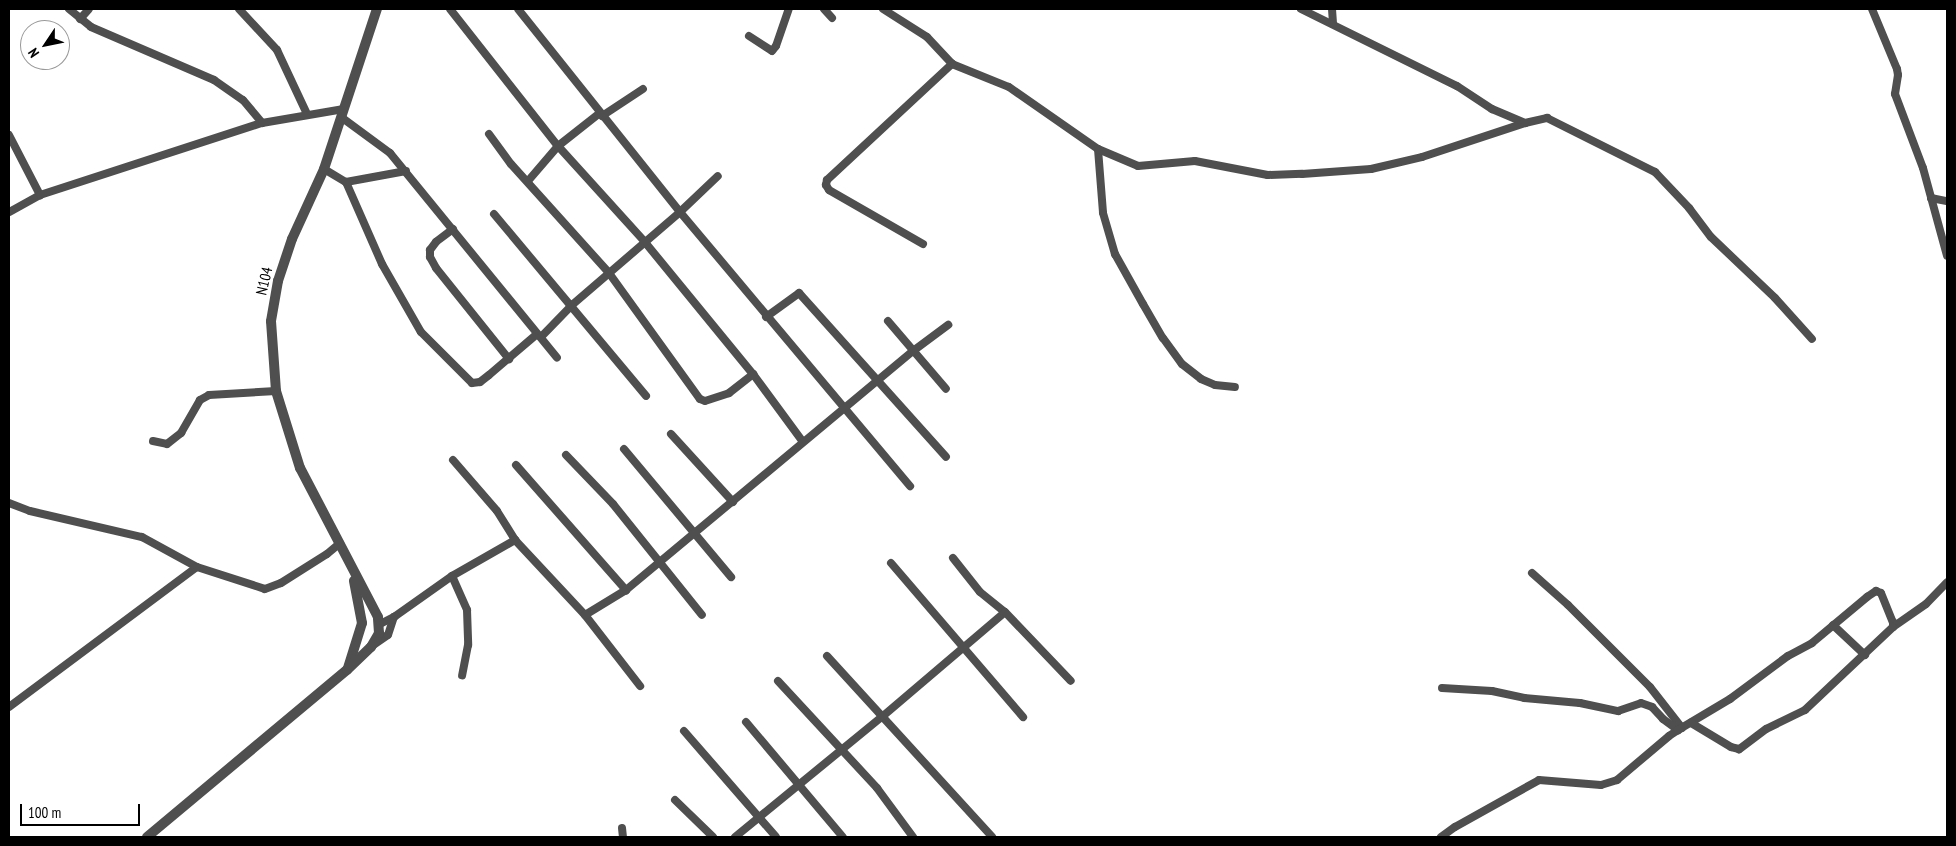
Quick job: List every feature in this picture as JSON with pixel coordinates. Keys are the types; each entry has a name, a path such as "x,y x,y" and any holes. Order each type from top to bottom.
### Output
{"street":[{"path":"69,9 91,26 214,80 243,100 262,123"},
{"path":"80,19 89,9"},
{"path":"239,9 277,50 307,114"},
{"name":"N104","path":"377,9 324,169 292,239 278,281 272,321 276,391 300,468 350,560 361,588 380,624"},
{"path":"450,9 558,146 644,241 753,374 802,442"},
{"path":"518,9 601,115 766,317 910,486"},
{"path":"749,36 772,51 776,46 789,9"},
{"path":"824,9 832,18"},
{"path":"883,9 927,37 952,64 1009,87 1098,149 1138,166 1195,161 1268,175 1371,169 1422,157 1525,123 1547,118 1655,172 1690,208 1711,237 1776,298 1812,339"},
{"path":"1301,9 1456,86 1492,109 1525,123"},
{"path":"1332,9 1333,24"},
{"path":"1872,9 1897,69 1895,94 1923,168 1947,256"},
{"path":"924,244 829,190 826,185 827,180 952,64"},
{"path":"528,181 558,146 601,115 643,89"},
{"path":"9,212 40,195 262,123 307,114 342,113 390,153 406,171 557,358"},
{"path":"489,134 511,164 609,273 700,399 705,401 729,393 753,374"},
{"path":"9,135 40,195"},
{"path":"1098,149 1103,213 1115,254 1143,304 1163,338 1182,364 1201,379 1215,385 1235,387"},
{"path":"324,169 346,182 382,264 421,332 472,383 480,382 539,336 644,241 680,212 718,176"},
{"path":"346,182 406,171"},
{"path":"1931,198 1947,201"},
{"path":"494,214 572,305 646,396"},
{"path":"453,229 436,242 430,250 430,257 436,268 509,359"},
{"path":"766,317 799,293 946,456"},
{"path":"888,321 946,389"},
{"path":"585,615 626,590 695,534 802,442 845,409 913,351 948,325"},
{"path":"153,441 167,444 181,433 200,400 209,395 276,391"},
{"path":"671,434 733,502"},
{"path":"624,449 731,577"},
{"path":"566,455 613,504 661,560 702,615"},
{"path":"452,460 497,511 515,540 585,615 640,686"},
{"path":"516,465 626,590"},
{"path":"9,503 30,511 142,537 197,567 265,589 281,583 327,554 340,543"},
{"path":"371,647 379,633 380,624 394,617 452,576 515,540"},
{"path":"953,558 980,592 1006,612 1071,680"},
{"name":"N104","path":"347,670 362,623 350,560"},
{"path":"891,563 1023,717"},
{"path":"9,708 197,567"},
{"path":"1532,573 1568,605 1650,687 1680,729"},
{"path":"452,576 467,610 468,645 462,675"},
{"path":"1691,723 1730,747 1739,749 1766,729 1813,704 1893,627 1926,604 1947,582"},
{"path":"1441,837 1455,826 1539,780 1601,785 1617,780 1680,729 1730,699 1788,656 1812,643 1867,597 1879,591 1885,598 1893,627"},
{"path":"735,837 884,716 1006,612"},
{"path":"147,837 347,670 371,647 388,635 394,617"},
{"path":"1833,625 1864,655"},
{"path":"827,656 884,716 992,837"},
{"path":"778,681 877,788 914,837"},
{"path":"1442,688 1492,691 1524,698 1580,703 1618,711 1641,703 1652,707 1663,719 1680,729"},
{"path":"746,722 844,837"},
{"path":"684,731 757,818 776,837"},
{"path":"675,800 713,837"},
{"path":"622,828 622,837"}]}
